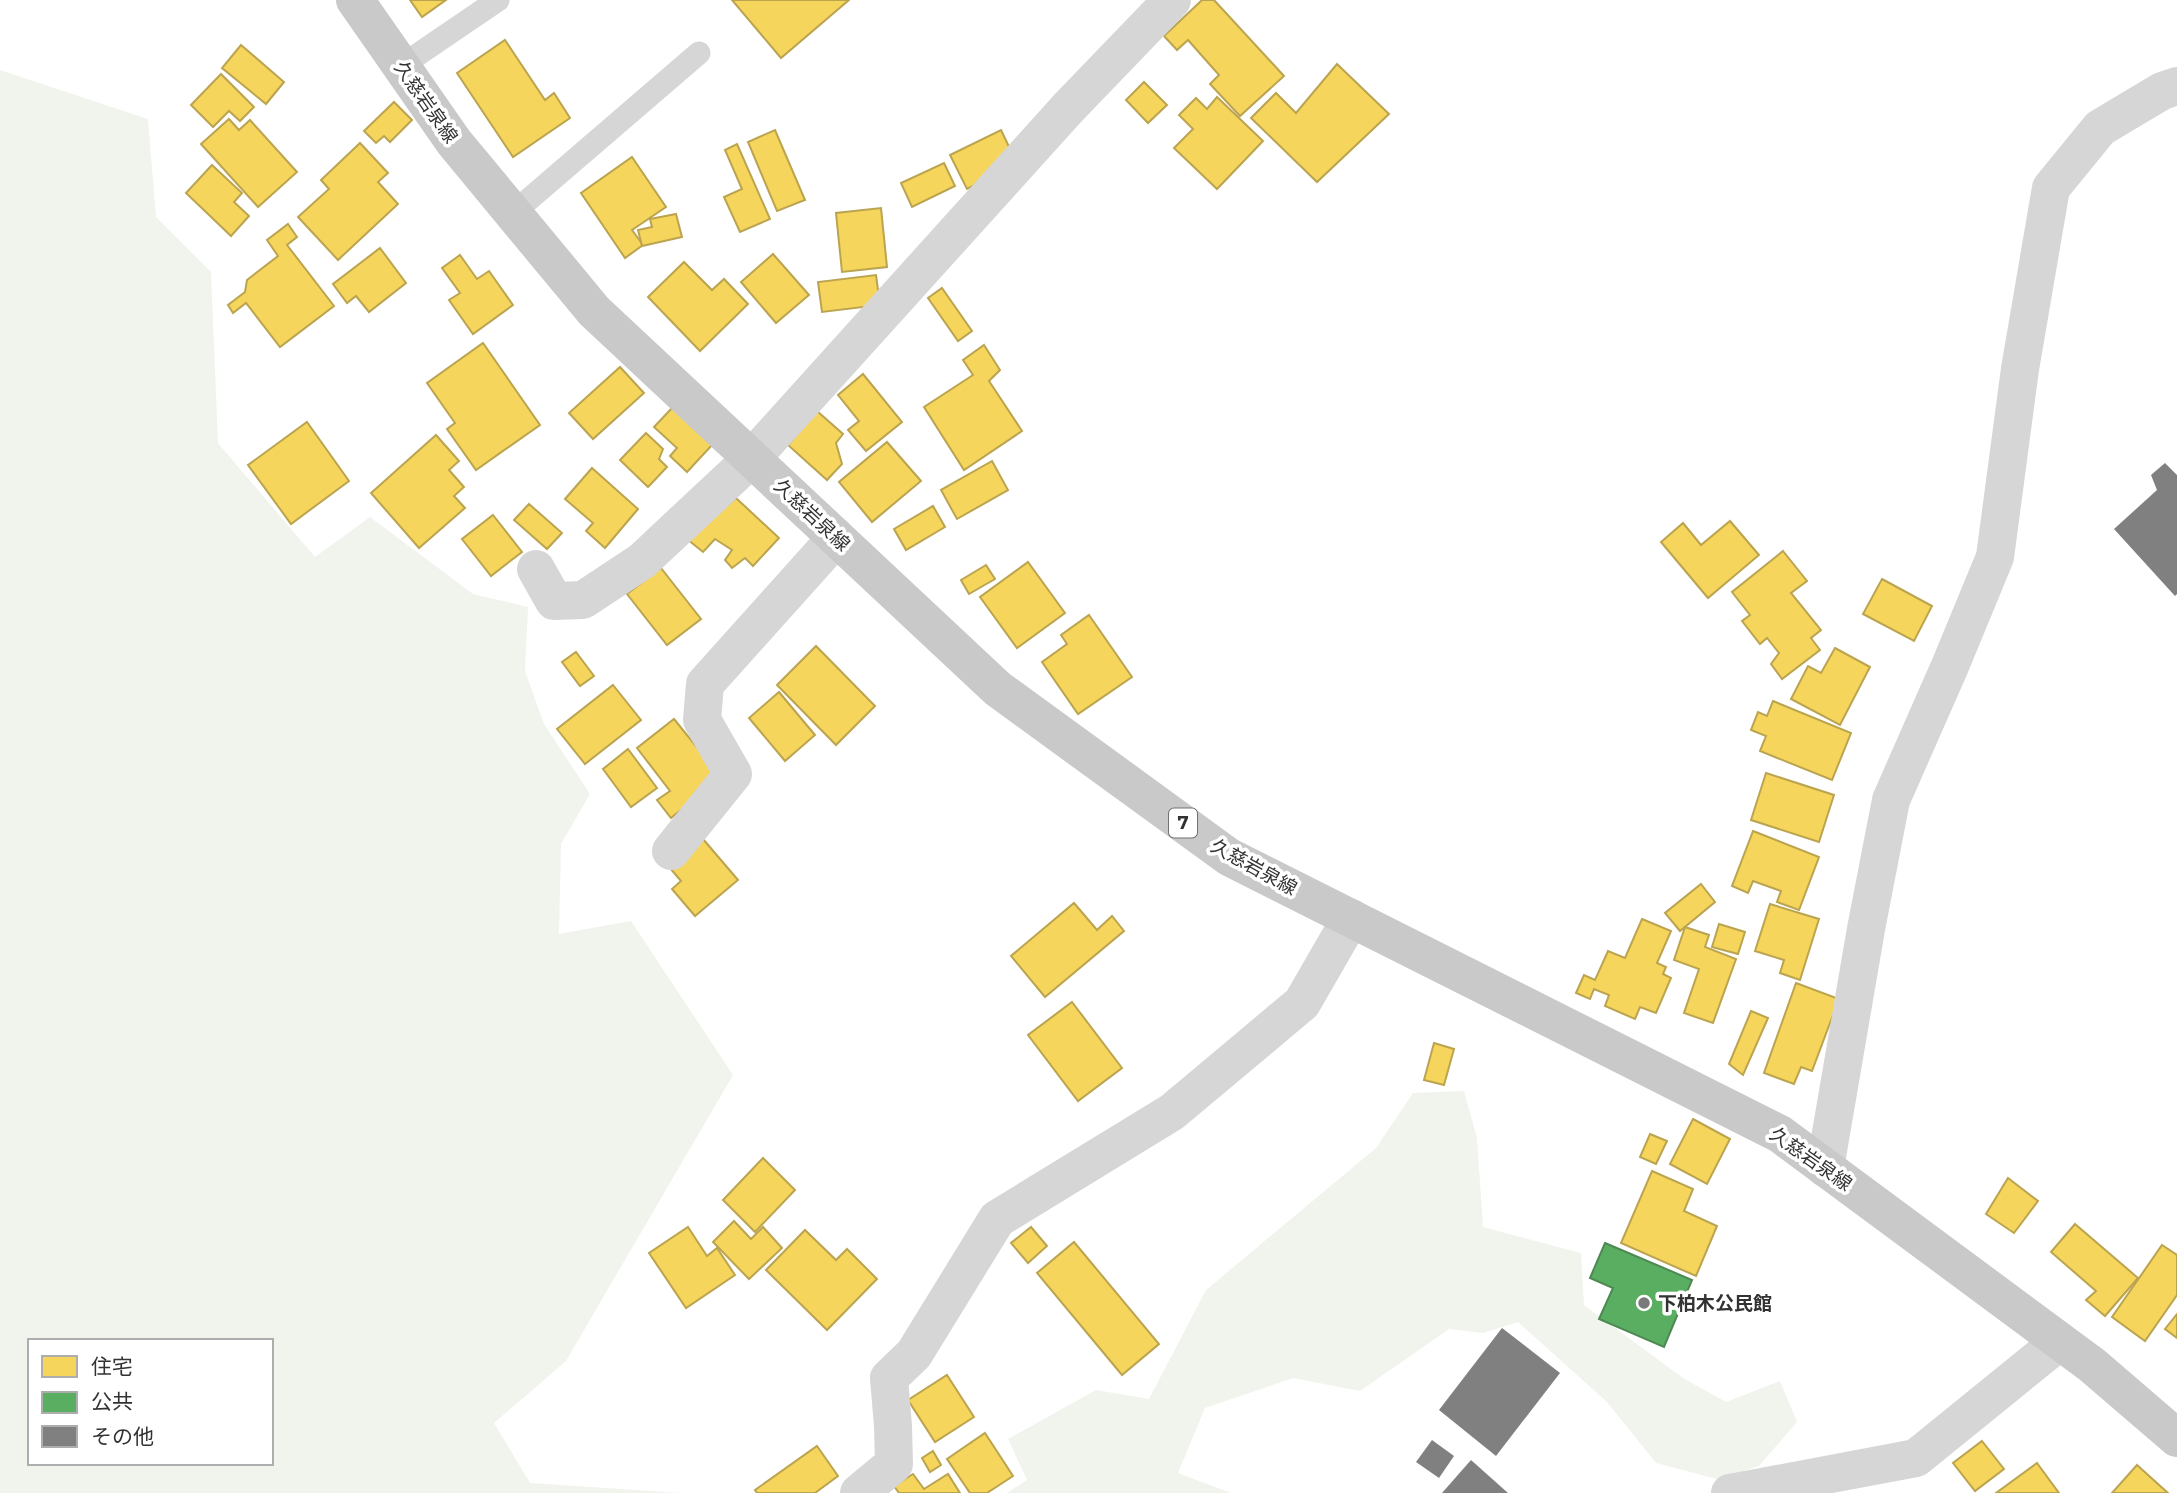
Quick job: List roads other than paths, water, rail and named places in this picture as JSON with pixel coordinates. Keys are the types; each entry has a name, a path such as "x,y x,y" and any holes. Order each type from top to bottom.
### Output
{"main road":[{"name":"久慈岩泉線","path":"355,0 454,142 594,311 998,689 1229,857 1780,1135 2092,1365 2177,1438"}],"street":[{"path":"536,569 554,601 583,600 642,561 751,459 1068,108 1172,0"},
{"path":"1825,1168 1891,800 1995,557 2020,369 2051,188 2100,128 2177,86"},
{"path":"671,851 733,774 702,720 705,684 836,538"},
{"path":"859,1493 894,1464 894,1426 889,1378 914,1354 997,1219 1172,1112 1302,1003 1351,918"},
{"path":"1730,1493 1916,1458 2059,1342"}],"lane":[{"path":"401,66 498,0"},
{"path":"513,213 699,53"}],"place":[{"name":"下柏木公民館","path":"1644,1303"}]}
